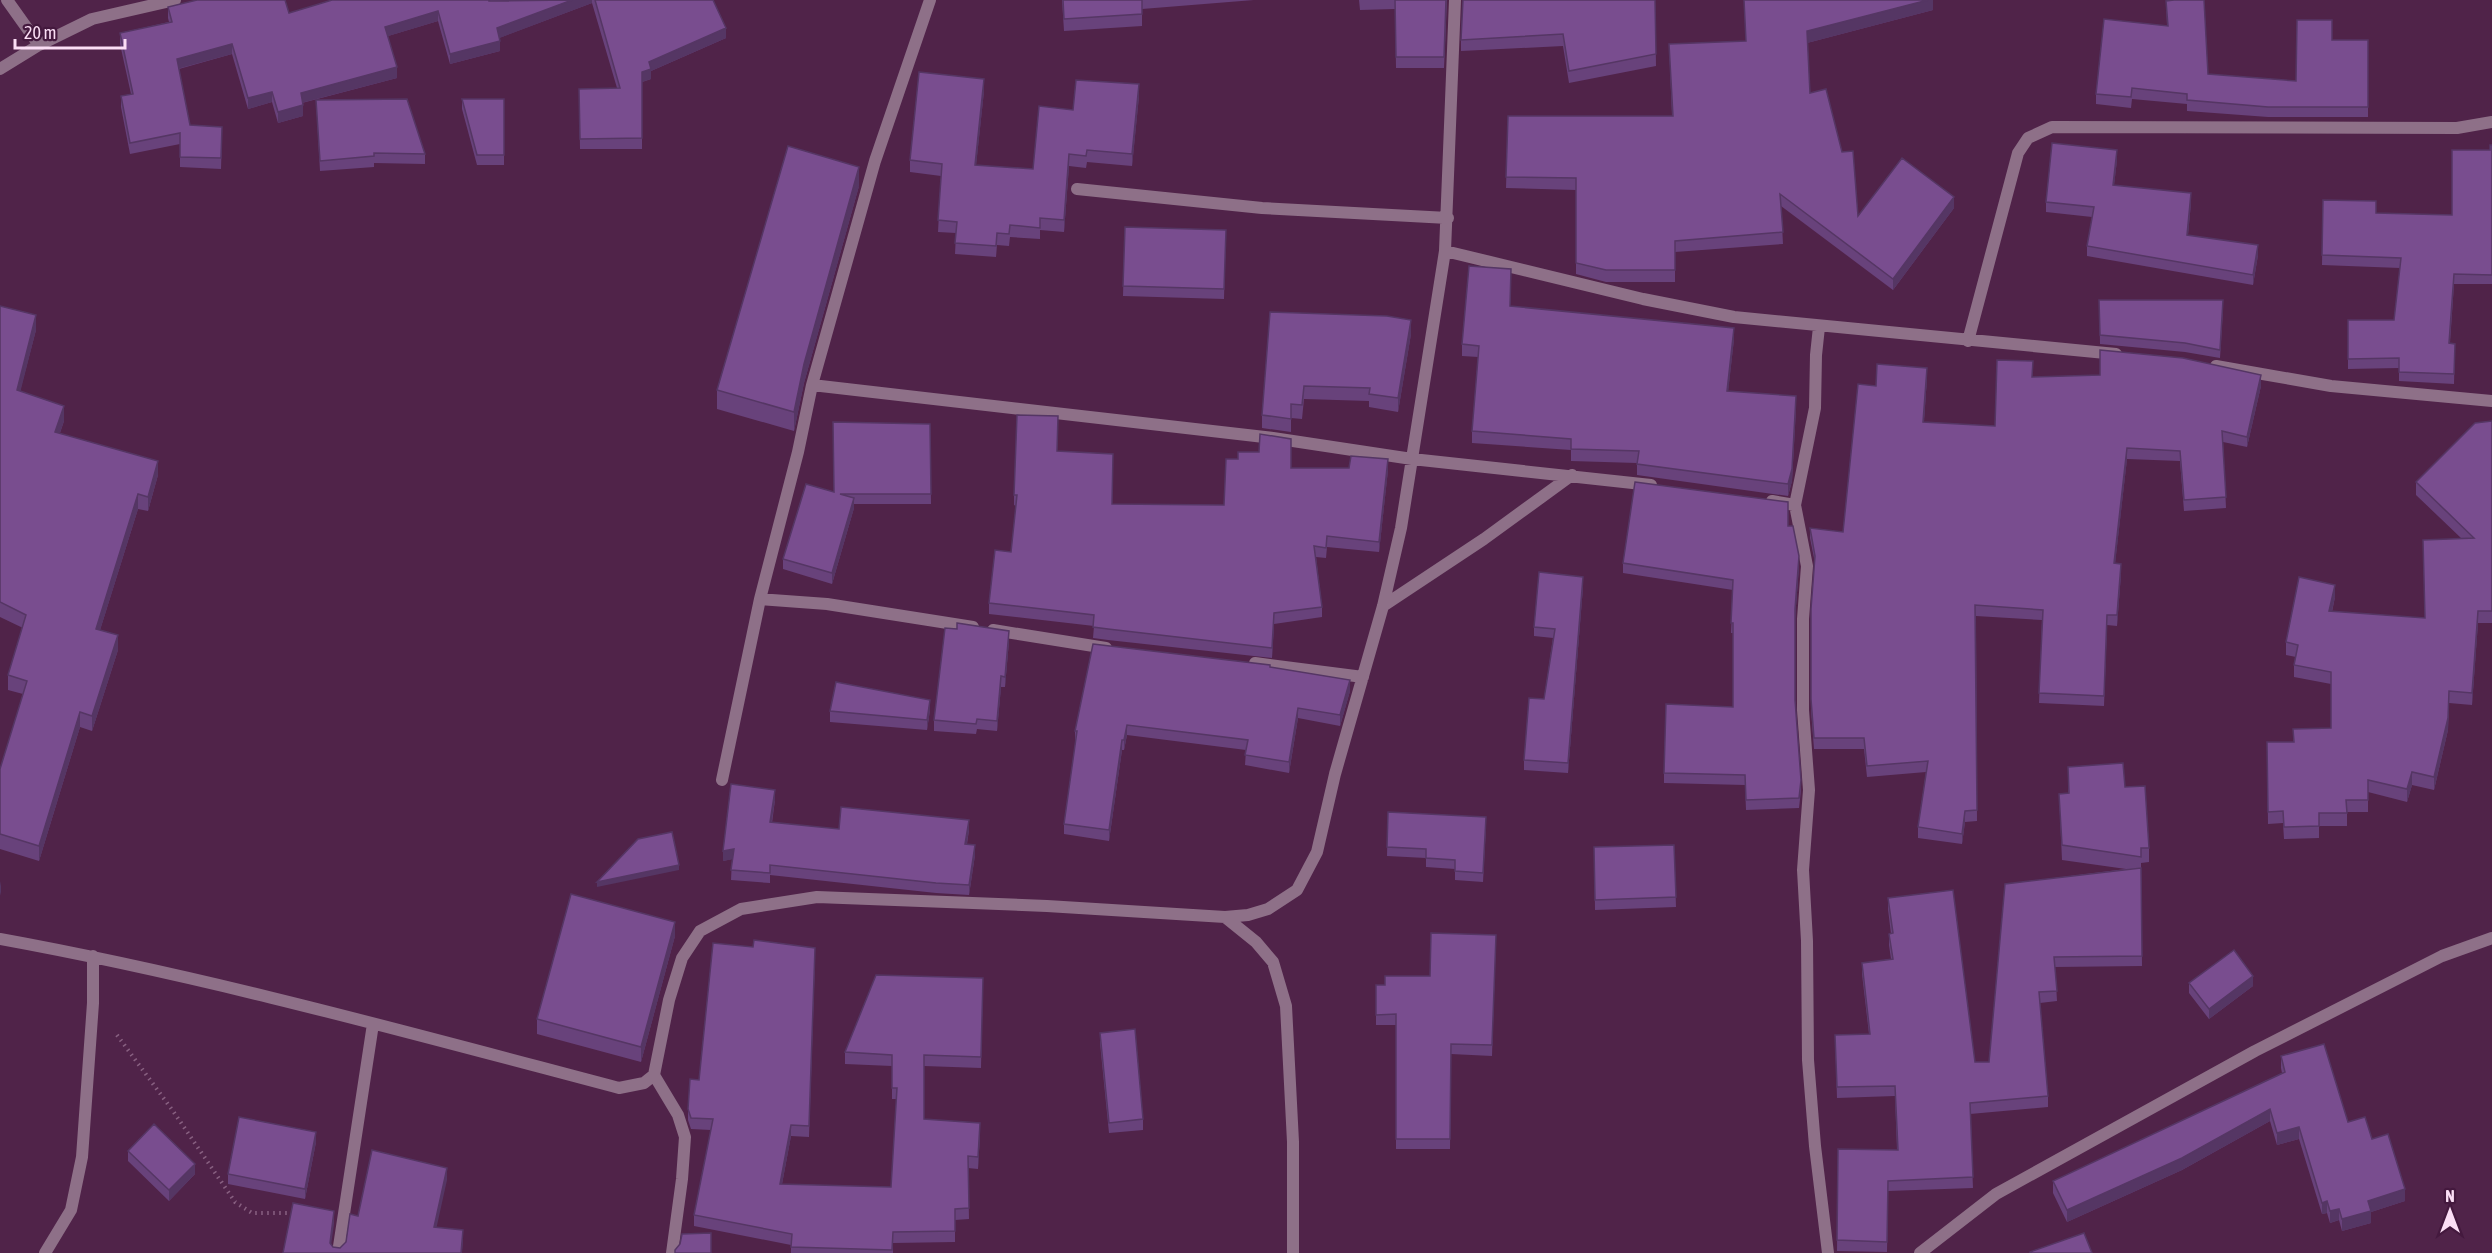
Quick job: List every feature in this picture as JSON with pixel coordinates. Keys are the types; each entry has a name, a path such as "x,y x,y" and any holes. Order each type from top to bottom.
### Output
{"street":[{"path":"7,0 39,45"},
{"path":"0,69 39,45 92,19 175,0"},
{"path":"722,780 760,599 798,452 812,385 875,160 930,0"},
{"path":"0,939 93,956 373,1024 619,1088 644,1083 654,1075 669,1000 682,958 700,931 741,909 817,897 1226,916 1248,915 1268,909 1297,890 1317,852 1335,774 1383,606 1401,528 1445,251 1455,0"},
{"path":"1968,340 2018,153 2028,138 2052,128 2457,128 2492,122"},
{"path":"1077,189 1262,208 1448,218"},
{"path":"1445,251 1734,317 2131,356"},
{"path":"1819,327 1815,355 1815,408 1795,505 1807,566 1803,619 1803,710 1809,789 1803,870 1807,941 1808,1060 1815,1146 1828,1253"},
{"path":"2207,364 2331,386 2492,401"},
{"path":"812,385 1273,438 1412,459 1572,475 1663,487"},
{"path":"1383,606 1484,539 1572,475"},
{"path":"1764,500 1795,505"},
{"path":"760,599 849,607 1118,649"},
{"path":"1244,662 1363,677"},
{"path":"1226,916 1256,942 1273,962 1286,1006 1293,1142 1293,1253"},
{"path":"1920,1253 1996,1194 2255,1051 2442,956 2492,939"},
{"path":"45,1253 71,1210 82,1157 93,1003 93,956"},
{"path":"338,1253 373,1024"},
{"path":"654,1075 678,1115 685,1137 672,1253"}],"path":[{"path":"93,1003 173,1111 235,1202 252,1213 297,1213"}],"building":[{"path":"197,0 285,0 289,13 332,0 572,0 497,28 500,41 450,54 438,11 385,27 397,67 301,93 303,105 278,112 272,92 248,98 232,44 177,59 190,125 222,127 221,158 180,157 180,133 130,143 121,96 133,94 120,33 172,22 168,7"},
{"path":"595,0 713,0 726,28 649,62 651,69 642,72 642,138 580,139 579,89 620,88"},
{"path":"1063,0 1142,0 1142,14 1064,19"},
{"path":"1395,0 1446,0 1444,57 1396,57"},
{"path":"1463,0 1655,0 1656,54 1569,71 1563,34 1461,40"},
{"path":"1744,0 1928,0 1807,31 1810,93 1826,89 1842,152 1853,151 1858,216 1902,158 1954,197 1893,279 1780,194 1783,232 1675,241 1675,270 1606,270 1576,263 1576,178 1506,177 1508,116 1673,116 1669,44 1746,41"},
{"path":"2204,0 2208,74 2296,81 2297,20 2332,20 2332,40 2368,40 2368,107 2268,107 2187,100 2187,94 2132,88 2131,97 2096,94 2104,19 2168,26 2166,1"},
{"path":"919,72 984,79 975,165 1033,169 1039,106 1073,110 1076,80 1139,84 1132,154 1087,150 1086,156 1069,154 1064,220 1040,218 1040,228 1010,225 1009,234 997,233 996,246 955,243 957,222 938,220 942,164 910,160"},
{"path":"407,99 425,154 374,153 374,156 320,161 316,100"},
{"path":"462,99 504,99 504,155 477,155"},
{"path":"2052,143 2117,150 2113,185 2191,193 2187,235 2258,245 2253,275 2087,246 2094,207 2046,202"},
{"path":"2490,145 2492,145 2492,275 2454,274 2449,343 2455,344 2454,374 2399,372 2399,358 2348,359 2348,320 2394,320 2401,258 2322,255 2323,200 2376,201 2376,213 2452,215 2452,150 2490,150"},
{"path":"788,146 859,167 804,364 794,412 717,390"},
{"path":"1125,227 1226,230 1224,289 1123,286"},
{"path":"1469,266 1511,269 1510,306 1734,328 1727,391 1796,396 1792,469 1788,484 1637,464 1639,451 1571,449 1571,439 1472,431 1479,346 1462,344"},
{"path":"2099,300 2223,300 2220,350 2185,343 2100,335"},
{"path":"0,306 36,315 17,390 64,406 55,432 158,461 148,497 138,494 96,629 118,635 92,716 80,712 39,846 0,834 0,769 27,681 8,675 26,615 0,602"},
{"path":"1270,312 1387,316 1411,320 1398,398 1369,394 1370,388 1304,386 1302,405 1291,404 1291,419 1262,415"},
{"path":"2100,350 2183,358 2261,375 2247,437 2222,431 2226,497 2184,500 2180,451 2127,448 2114,563 2121,564 2117,615 2107,615 2104,696 2039,693 2043,610 1975,605 1977,810 1965,811 1962,834 1918,827 1928,761 1867,766 1864,738 1814,738 1811,699 1811,609 1815,556 1810,528 1843,532 1858,384 1876,386 1877,364 1927,368 1923,422 1995,426 1997,360 2033,361 2032,377 2100,375"},
{"path":"1017,415 1058,416 1057,451 1113,454 1112,504 1224,505 1226,459 1238,459 1238,452 1259,452 1260,434 1291,439 1291,468 1349,468 1351,456 1388,459 1379,542 1327,536 1326,548 1314,546 1322,607 1274,613 1272,648 1093,627 1094,615 989,603 995,550 1011,552 1017,495 1014,495"},
{"path":"2492,421 2492,611 2478,611 2472,693 2449,691 2448,718 2434,777 2412,772 2407,789 2368,780 2368,800 2346,800 2347,813 2319,813 2319,826 2284,827 2283,811 2268,812 2267,742 2294,742 2293,729 2331,728 2331,672 2294,665 2298,645 2286,642 2299,577 2335,585 2329,611 2425,618 2423,540 2474,538 2416,482 2475,423"},
{"path":"833,422 930,424 931,494 840,494 854,498 832,573 783,559 806,484 834,492"},
{"path":"1635,482 1788,502 1788,526 1793,526 1799,556 1795,609 1795,700 1801,780 1799,798 1746,800 1745,775 1664,773 1666,704 1733,707 1733,623 1731,623 1733,580 1623,563"},
{"path":"1539,572 1583,577 1568,763 1524,760 1529,698 1544,699 1555,629 1534,627"},
{"path":"957,623 1009,631 1005,677 1001,676 997,721 977,719 976,724 934,720 945,628 957,629"},
{"path":"1093,644 1270,665 1270,667 1350,680 1340,715 1298,708 1289,762 1245,755 1248,740 1127,725 1124,740 1122,740 1109,830 1064,824 1077,731 1075,731"},
{"path":"836,682 930,700 927,720 830,711"},
{"path":"2123,763 2125,787 2145,786 2149,848 2141,848 2141,857 2062,845 2059,794 2069,793 2068,767"},
{"path":"731,784 775,790 770,822 839,829 841,807 969,820 965,844 975,845 969,885 770,865 770,873 731,870 734,849 723,851"},
{"path":"1388,812 1486,817 1483,873 1455,871 1455,860 1426,858 1426,849 1387,847"},
{"path":"672,832 679,865 597,882 638,839"},
{"path":"1674,845 1676,897 1595,900 1594,847"},
{"path":"2141,868 2142,956 2054,957 2057,991 2039,992 2048,1096 1970,1103 1973,1177 1888,1181 1887,1242 1837,1240 1838,1149 1898,1150 1895,1086 1837,1087 1835,1035 1870,1034 1862,963 1893,959 1889,934 1893,933 1888,898 1953,890 1975,1062 1989,1062 2005,884"},
{"path":"571,894 675,922 641,1047 537,1019"},
{"path":"1431,933 1496,935 1492,1045 1451,1044 1450,1139 1396,1139 1396,1014 1376,1015 1376,985 1385,985 1385,976 1430,976"},
{"path":"754,940 815,948 809,1126 791,1125 780,1184 891,1187 897,1088 892,1088 892,1055 845,1052 876,975 983,978 981,1057 924,1055 924,1119 980,1123 978,1157 968,1156 969,1208 955,1209 955,1231 893,1232 892,1250 791,1247 792,1234 694,1215 713,1119 691,1118 688,1109 690,1079 699,1080 713,943 753,947"},
{"path":"2234,950 2253,976 2209,1009 2189,983"},
{"path":"1135,1029 1143,1119 1109,1123 1100,1033"},
{"path":"2324,1044 2348,1122 2365,1117 2372,1139 2388,1134 2405,1189 2368,1201 2371,1211 2342,1219 2339,1209 2330,1211 2327,1201 2322,1203 2299,1127 2277,1133 2270,1109 2182,1158 2067,1210 2053,1181 2285,1072 2281,1056"},
{"path":"239,1117 316,1132 305,1189 228,1174"},
{"path":"154,1124 195,1164 169,1190 128,1151"},
{"path":"372,1150 447,1168 434,1227 463,1230 461,1253 283,1253 293,1203 334,1211 330,1243 333,1247 340,1248 346,1242 350,1214 358,1216"},
{"path":"711,1233 711,1253 675,1253 682,1234"},
{"path":"2084,1233 2092,1253 2030,1253 2030,1252"}]}
